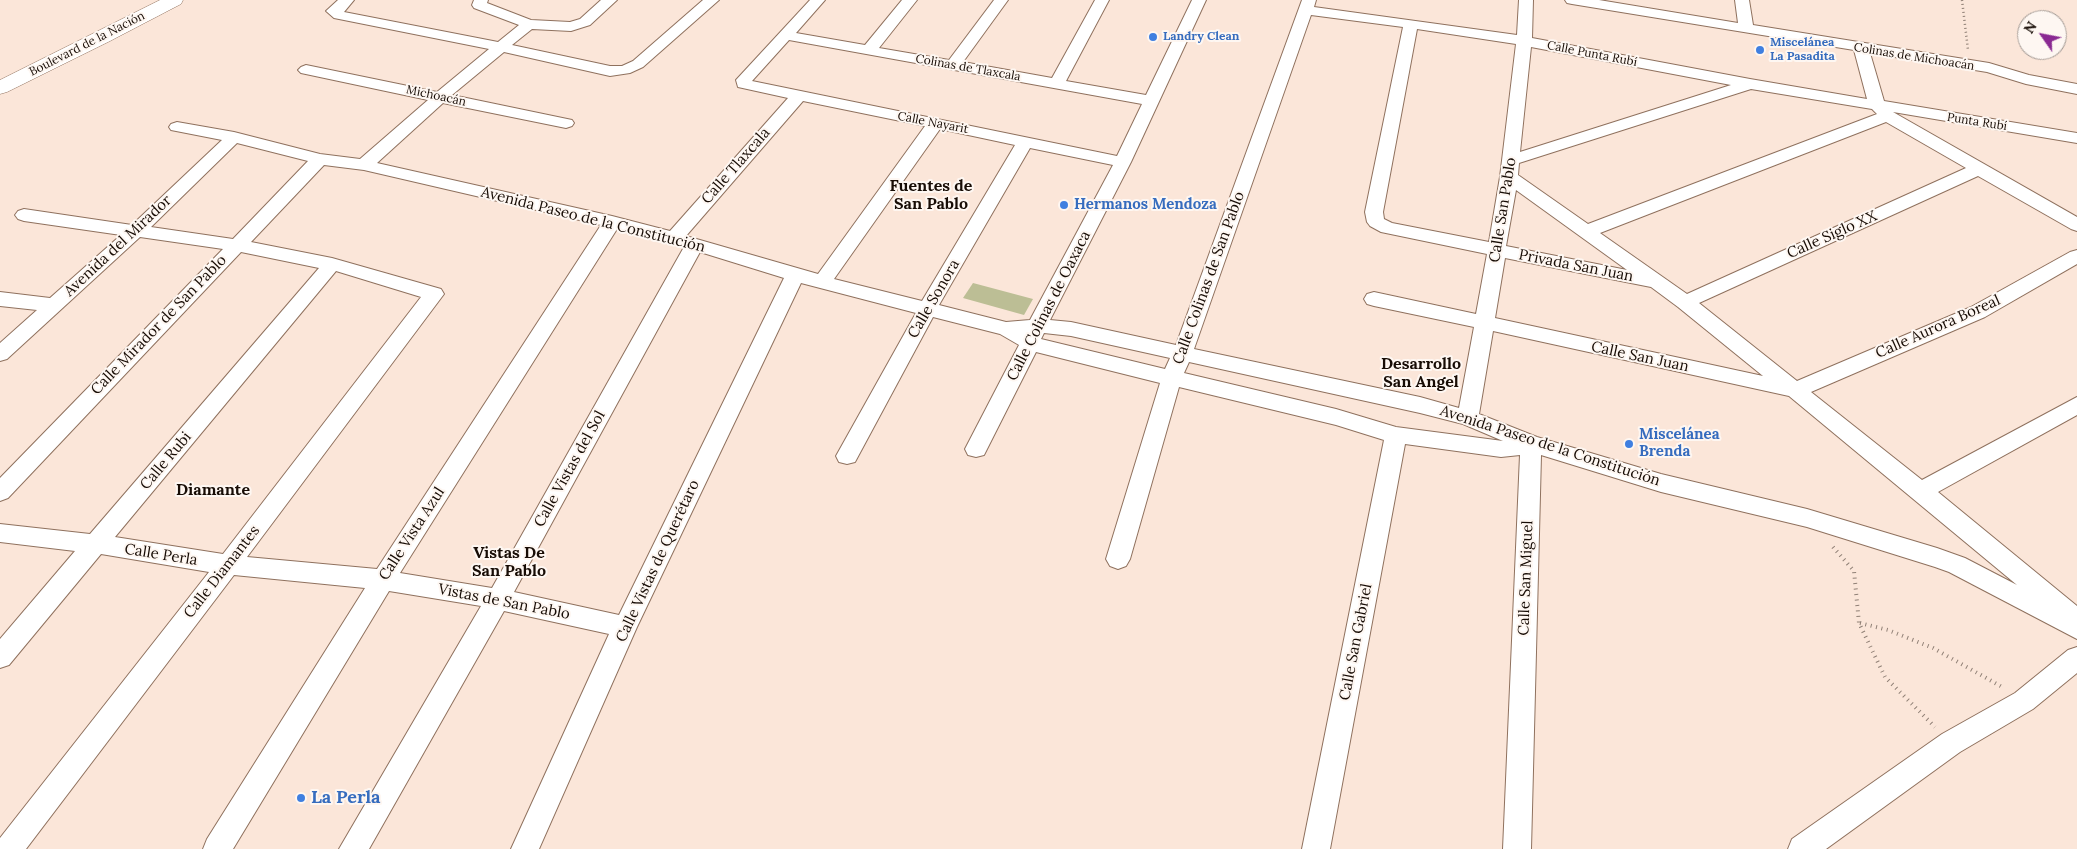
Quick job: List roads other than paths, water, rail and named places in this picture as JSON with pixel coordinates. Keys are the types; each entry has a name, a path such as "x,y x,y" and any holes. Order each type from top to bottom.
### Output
{"main road":[{"name":"Boulevard de la Nación","path":"0,71 144,0"},
{"name":"Boulevard de la Nación","path":"0,88 174,0"}],"street":[{"path":"347,0 333,11 339,15 500,46 610,71 625,70 638,64 712,0"},
{"path":"481,0 479,5 495,13 529,24 571,27 585,22 610,0"},
{"path":"495,13 512,0"},
{"path":"784,36 818,0"},
{"path":"870,50 910,0"},
{"path":"953,65 1001,0"},
{"path":"1057,83 1102,0"},
{"name":"Calle Colinas de Oaxaca","path":"976,449 1123,162 1199,0"},
{"name":"Calle San Pablo","path":"1468,418 1486,324 1510,168 1524,41 1526,0"},
{"name":"Colinas de Michoacán","path":"1572,0 1996,70 2026,80 2077,89"},
{"path":"1742,0 1746,28"},
{"name":"Calle Punta Rubí","path":"1307,5 1412,24 1524,41 1882,111"},
{"name":"Calle Colinas de San Pablo","path":"1118,560 1172,378 1307,5"},
{"path":"364,165 440,97 529,24"},
{"name":"Privada San Juan","path":"1412,24 1374,212 1376,222 1388,228 1496,251 1659,282"},
{"name":"Colinas de Tlaxcala","path":"784,36 1151,101"},
{"name":"Calle Nayarit","path":"784,36 744,80 744,84 1123,162"},
{"path":"1861,49 1882,111 1978,169 2077,225"},
{"name":"Michoacán","path":"306,70 566,123"},
{"path":"1510,168 1750,84"},
{"name":"Calle Tlaxcala","path":"684,241 799,95"},
{"path":"1587,231 1882,111"},
{"name":"Punta Rubí","path":"1882,111 2077,138"},
{"path":"823,281 936,123"},
{"name":"Avenida Paseo de la Constitución","path":"178,127 234,137 320,159 364,165 612,222 684,241 795,275 1006,329 1034,335 1071,329 1420,405 1468,418 1531,443 1661,483 1807,518 1937,558 1957,565 2077,628"},
{"name":"Avenida del Mirador","path":"0,354 135,232 234,137"},
{"name":"Calle Sonora","path":"847,456 928,308 1024,143"},
{"name":"Calle Mirador de San Pablo","path":"0,492 235,245 320,159"},
{"path":"1510,168 1587,231 1685,302 1921,491 2077,621"},
{"name":"Calle Siglo XX","path":"1685,302 1978,169"},
{"path":"24,215 235,245 332,264"},
{"name":"Calle Vista Azul","path":"216,849 383,580 612,222"},
{"name":"Calle Vistas del Sol","path":"353,849 498,599 684,241"},
{"name":"Calle Aurora Boreal","path":"1794,390 1978,312 2077,256"},
{"name":"Calle Diamantes","path":"9,849 434,294 332,264"},
{"name":"Calle Rubi","path":"0,657 332,264"},
{"name":"Calle Vistas de Querétaro","path":"526,849 625,627 795,275"},
{"path":"0,299 54,305"},
{"path":"1374,299 1486,324"},
{"name":"Calle San Juan","path":"1486,324 1794,390"},
{"path":"1034,335 1172,378 1336,417 1396,435 1501,448 1531,443"},
{"path":"1921,491 2077,405"},
{"name":"Calle San Gabriel","path":"1316,849 1396,435"},
{"name":"Calle San Miguel","path":"1517,849 1531,443"},
{"name":"Calle Perla","path":"0,533 96,544 228,565 383,580"},
{"name":"Vistas de San Pablo","path":"383,580 498,599 625,627"},
{"path":"1802,849 1951,743 2024,701 2077,658"}],"place":[{"name":"Landry Clean","path":"1153,37"},
{"name":"Miscelánea La Pasadita","path":"1760,50"},
{"name":"Hermanos Mendoza","path":"1064,205"},
{"name":"Miscelánea Brenda","path":"1629,444"},
{"name":"La Perla","path":"301,798"}],"district":[{"name":"Fuentes de San Pablo","path":"931,195"},
{"name":"Desarrollo San Angel","path":"1421,373"},
{"name":"Diamante","path":"213,490"},
{"name":"Vistas De San Pablo","path":"509,562"}]}
